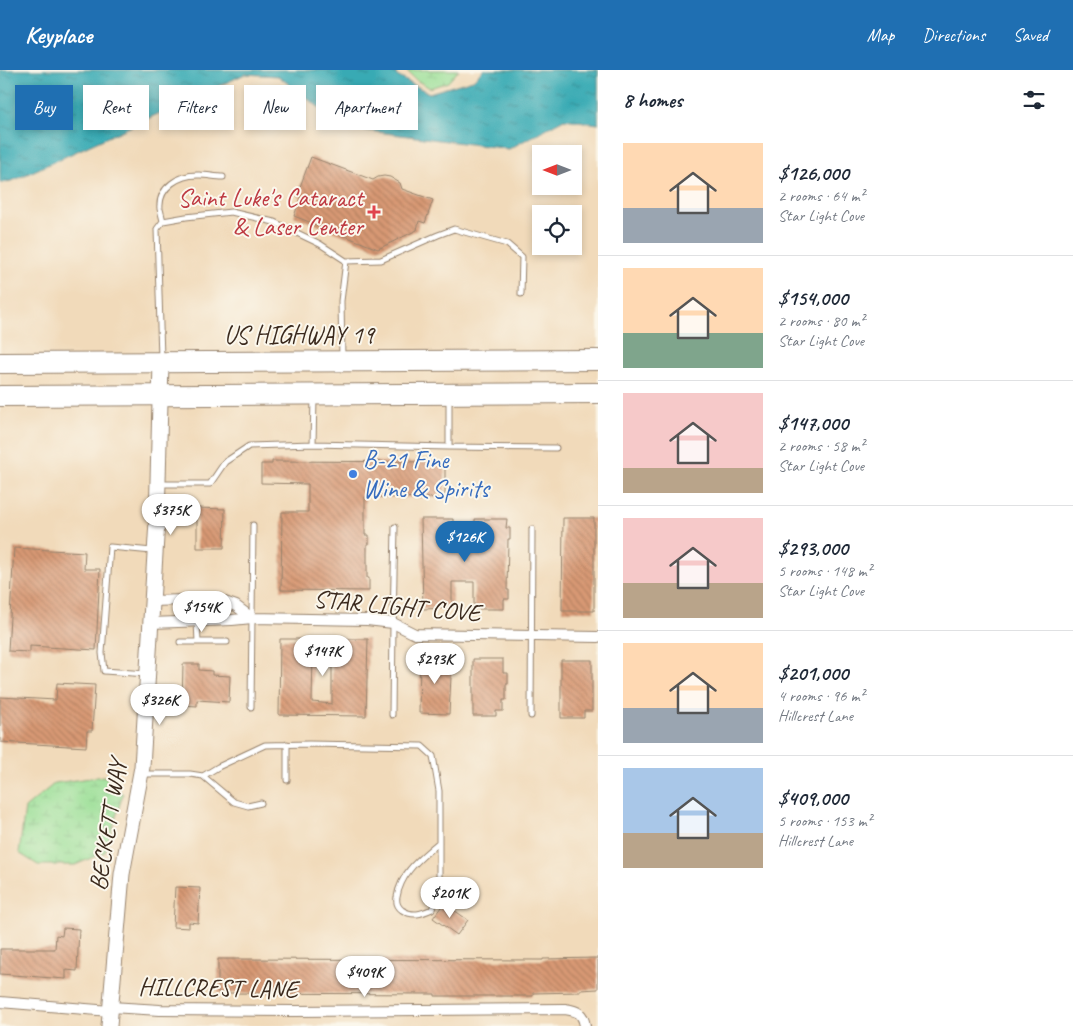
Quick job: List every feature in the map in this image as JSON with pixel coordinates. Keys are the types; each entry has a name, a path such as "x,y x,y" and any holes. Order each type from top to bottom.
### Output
{"highway":[{"name":"US HIGHWAY 19","path":"0,363 598,360"},
{"path":"0,396 598,393"}],"street":[{"name":"BECKETT WAY","path":"110,1015 122,874 141,774 155,551 162,362"},
{"path":"152,601 216,599 236,606 252,618"},
{"name":"STAR LIGHT COVE","path":"151,622 252,618 368,620 393,623 415,634 598,638"},
{"path":"0,1002 110,1015"},
{"name":"HILLCREST LANE","path":"110,1015 160,1010 565,1009 576,1011 584,1017 585,1026"}],"lane":[{"path":"163,221 160,208 167,186 181,178 198,175 223,178"},
{"path":"162,362 157,229 163,221 231,212 274,222 320,244 346,261 381,260 454,229 507,244 522,257 521,294"},
{"path":"342,361 341,301 346,261"},
{"path":"313,444 314,394"},
{"path":"449,394 449,447"},
{"path":"158,484 210,484 225,462 249,446 313,444 556,448"},
{"path":"251,707 253,525"},
{"path":"392,715 395,527"},
{"path":"531,716 532,529"},
{"path":"148,675 104,671 102,653 110,548 155,551"},
{"path":"197,621 198,642"},
{"path":"180,642 227,642"},
{"path":"287,744 287,780"},
{"path":"203,776 266,745 422,746 433,756 439,791 439,842 439,895 432,909 418,915 410,914 400,909 396,901 398,887 410,867 439,842"},
{"path":"141,774 190,774 203,776 234,802 248,806 261,803"}],"green space":[{"path":"406,70 459,70 448,82 430,88 416,80"},
{"path":"104,776 123,794 105,852 75,865 38,865 19,853 25,808 55,783"}],"water":[{"path":"0,70 395,70 397,76 414,85 316,85 316,105 306,97 306,85 290,85 278,76 245,74 221,85 159,85 159,113 149,118 149,85 83,85 83,130 123,130 12,181 0,183"},
{"path":"483,70 598,70 598,124 564,119 509,149 362,130 418,130 418,87 429,93 473,80"}],"building":[{"path":"311,157 373,180 378,177 390,177 400,183 402,189 433,200 425,223 419,221 417,230 378,249 294,216 301,197 297,195"},
{"path":"272,461 445,462 445,498 365,497 365,535 369,535 369,544 367,544 367,578 369,578 369,591 281,590 282,512 308,512 308,484 261,483 261,464 272,464"},
{"path":"197,508 225,509 224,548 197,548"},
{"path":"563,518 594,518 594,611 562,611"},
{"path":"421,519 453,519 454,544 475,544 475,519 507,519 506,528 510,528 507,590 509,590 509,599 504,599 504,609 474,609 474,582 452,582 452,608 423,609"},
{"path":"14,548 85,552 84,569 100,569 96,650 30,646 30,652 8,651"},
{"path":"280,639 368,639 366,716 279,715","holes":["313,653 332,654 332,704 312,702"]},
{"path":"420,658 452,658 449,714 419,713"},
{"path":"473,659 503,659 503,673 508,673 508,684 506,684 506,700 503,700 503,711 496,711 496,716 473,716"},
{"path":"561,660 592,660 592,711 584,711 584,718 561,718"},
{"path":"183,664 199,664 199,670 212,671 212,675 230,676 229,702 197,700 197,706 182,705"},
{"path":"57,683 95,685 92,731 87,731 86,747 0,742 0,697 56,700"},
{"path":"175,887 200,888 198,923 189,922 189,928 173,927"},
{"path":"444,903 468,920 457,935 433,918"},
{"path":"63,928 79,929 77,971 66,970 66,979 0,974 0,949 55,949 56,935 62,936"},
{"path":"598,958 598,989 580,990 580,992 533,993 533,996 218,993 218,959 543,960"}],"place":[{"name":"Saint Luke's Cataract & Laser Center","path":"374,212"},
{"name":"B-21 Fine Wine & Spirits","path":"353,474"}]}
